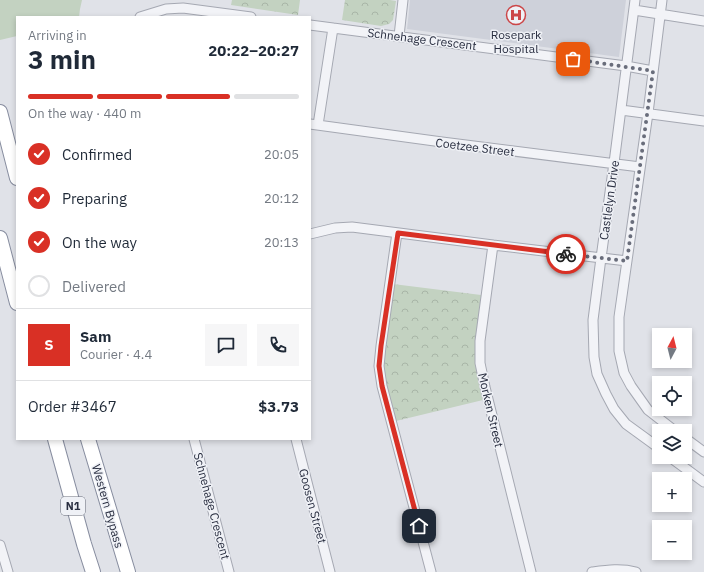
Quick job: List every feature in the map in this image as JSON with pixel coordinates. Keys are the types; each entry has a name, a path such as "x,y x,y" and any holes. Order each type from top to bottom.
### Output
{"highway":[{"path":"0,112 16,174"},
{"path":"0,238 16,299"},
{"name":"N1","path":"55,440 93,572"},
{"name":"Western Bypass","path":"88,440 128,572"}],"street":[{"path":"399,36 403,0"},
{"name":"Castlelyn Drive","path":"635,0 601,258 594,320 594,357 597,374 614,409 626,424 652,443"},
{"path":"662,0 648,113 619,317 620,351 624,373 631,386 648,410 666,424"},
{"path":"143,16 166,9 183,8 243,16"},
{"path":"634,10 704,21"},
{"name":"Schnehage Crescent","path":"311,25 626,66 653,71"},
{"path":"314,125 333,28"},
{"path":"621,110 704,121"},
{"name":"Coetzee Street","path":"314,125 640,167"},
{"path":"311,234 325,229 352,227 627,261"},
{"path":"398,233 379,366 382,386 431,572"},
{"name":"Morken Street","path":"493,245 480,341 480,363 531,572"},
{"name":"Schnehage Crescent","path":"194,440 229,572"},
{"name":"Goosen Street","path":"296,440 330,572"},
{"path":"692,443 704,452"},
{"path":"680,464 704,482"},
{"path":"0,544 8,572"},
{"path":"592,572 612,569 631,570 636,572"}],"shaded area":[{"name":"Rosepark Hospital","path":"410,0 626,0 619,57 407,29"}],"green space":[{"path":"0,0 82,0 79,16 16,16 16,36 0,40"},
{"path":"232,0 300,0 298,15 231,5"},
{"path":"345,0 396,1 393,20 389,24 381,26 342,20"},
{"path":"393,284 481,295 475,364 483,400 396,421 386,385 383,366"}],"way so far":[{"path":"566,254 627,261 653,71 573,59"}],"place":[{"name":"Rosepark Hospital","path":"516,15"}],"route":[{"path":"419,526 382,386 379,366 398,233 566,254"}]}
